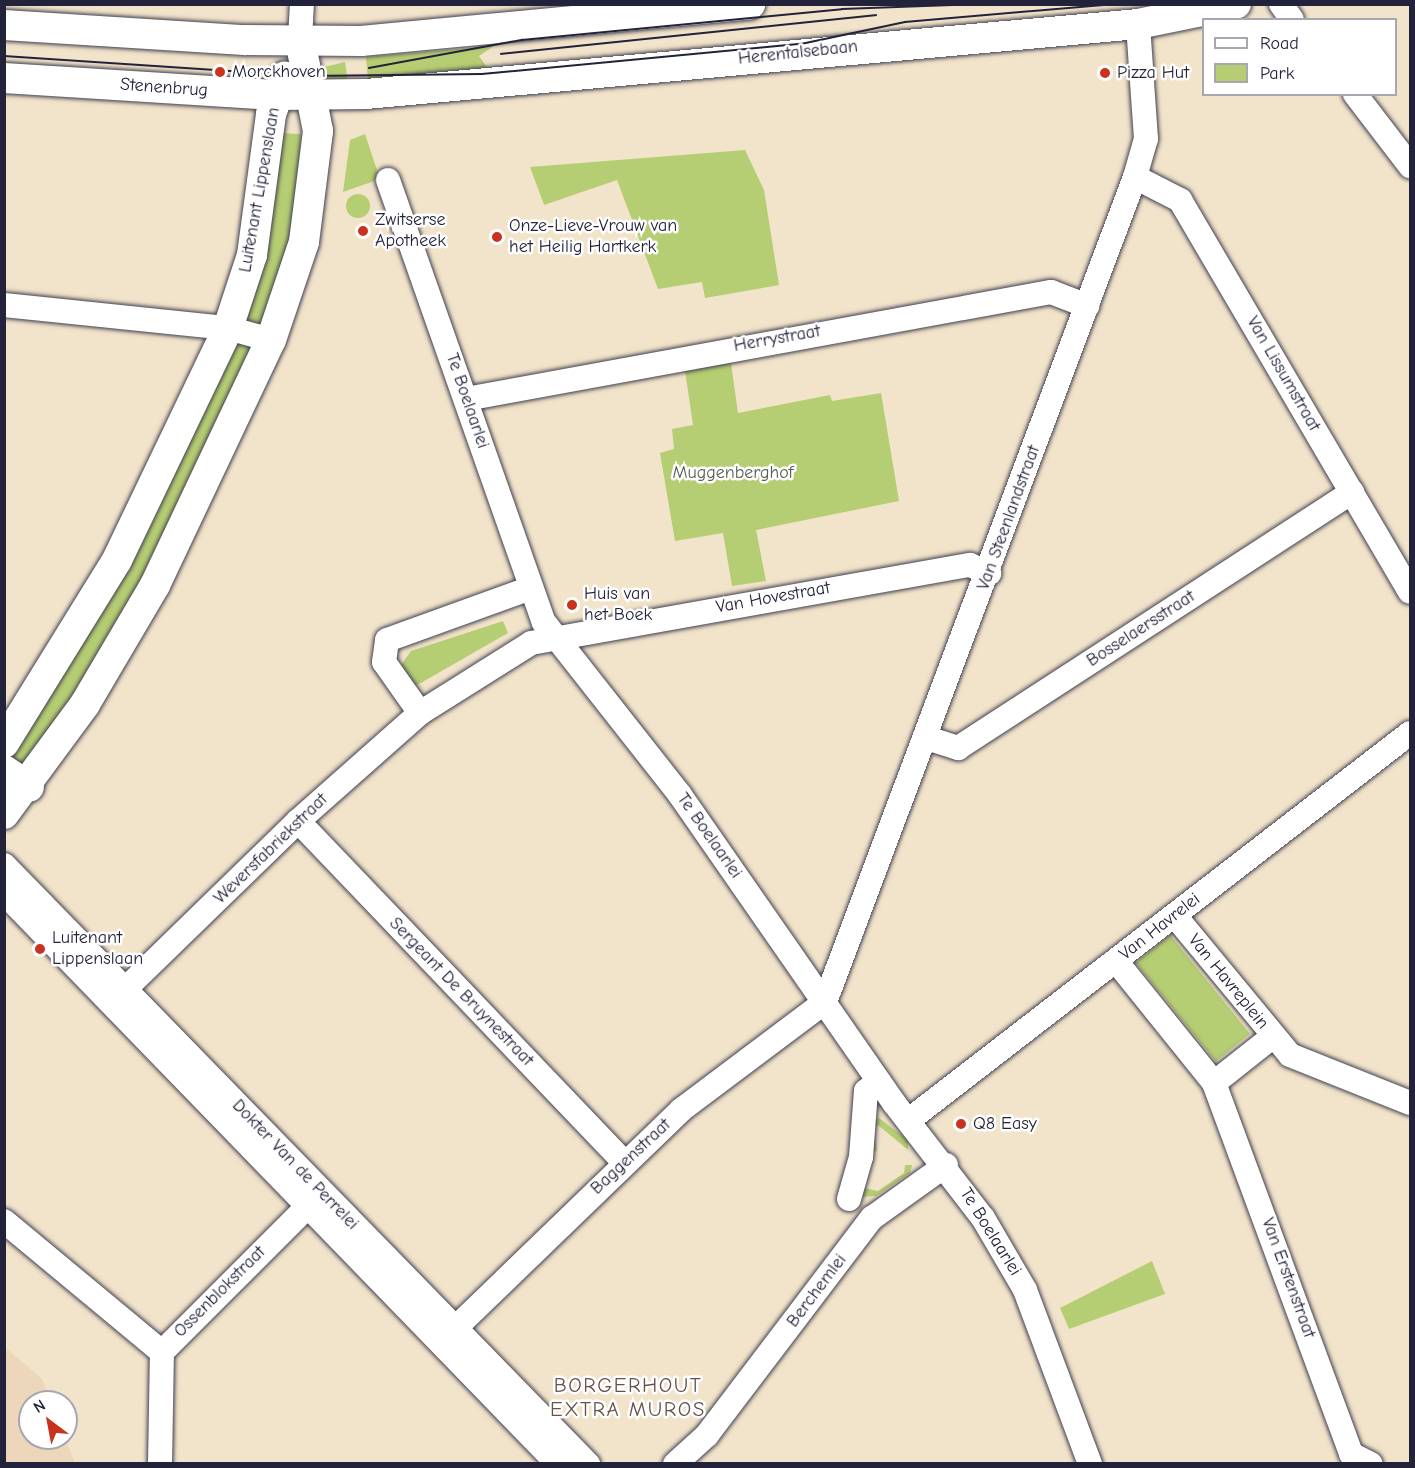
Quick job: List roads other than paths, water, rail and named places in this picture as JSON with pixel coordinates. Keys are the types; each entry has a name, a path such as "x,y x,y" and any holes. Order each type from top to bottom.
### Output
{"main road":[{"path":"4,25 309,40 750,4"},
{"name":"Herentalsebaan","path":"359,94 1138,24 1236,4"},
{"path":"4,814 29,787 155,585 271,340 304,242 319,117 313,95 309,40"},
{"name":"Luitenant Lippenslaan","path":"4,743 117,560 228,328 252,255 271,114 278,94 309,40"},
{"name":"Stenenbrug","path":"4,78 278,94 359,94"},
{"path":"4,770 29,787"}],"street":[{"path":"302,4 309,40"},
{"path":"1281,4 1291,18"},
{"name":"Van Steenlandstraat","path":"825,1002 989,573 1135,177 1146,139 1138,24"},
{"path":"1357,96 1410,166"},
{"name":"Van Lissumstraat","path":"1135,177 1180,200 1410,592"},
{"name":"Te Boelaarlei","path":"388,180 543,622 680,795 879,1081 946,1165 1025,1290 1090,1464"},
{"name":"Herrystraat","path":"466,399 1051,291 1087,306"},
{"path":"4,305 228,328 271,340"},
{"name":"Bosselaersstraat","path":"927,738 958,748 1352,492"},
{"name":"Van Hovestraat","path":"420,713 531,643 970,565 989,573"},
{"path":"420,713 384,662 387,640 402,630 531,588"},
{"name":"Weversfabriekstraat","path":"119,995 298,821 420,713"},
{"name":"Van Havrelei","path":"909,1120 1410,733"},
{"name":"Sergeant De Bruynestraat","path":"298,821 624,1162"},
{"name":"Dokter Van de Perrelei","path":"4,865 119,995 447,1336 558,1464"},
{"name":"Dokter Van de Perrelei","path":"4,893 119,995"},
{"name":"Van Havreplein","path":"1175,916 1272,1037 1214,1083"},
{"path":"1116,961 1214,1083"},
{"name":"Baggenstraat","path":"447,1336 624,1162 720,1078 825,1002"},
{"path":"1272,1037 1290,1055 1410,1103"},
{"path":"849,1199 861,1157 866,1091 879,1081"},
{"name":"Van Erstenstraat","path":"1214,1083 1352,1454 1371,1464"},
{"name":"Berchemlei","path":"675,1464 707,1435 872,1218 946,1165"},
{"name":"Ossenblokstraat","path":"160,1464 162,1352 314,1199"},
{"path":"4,1221 162,1352"},
{"name":"Dokter Van de Perrelei","path":"447,1336 588,1464"},
{"name":"Berchemlei","path":"696,1464 707,1435"}],"tram line":[{"path":"369,68 522,40 842,9 980,4"},
{"path":"4,56 309,76 482,74 801,44 905,22 1115,4"},
{"path":"501,54 876,15"}],"place":[{"name":"Morckhoven","path":"220,72"},
{"name":"Pizza Hut","path":"1105,73"},
{"name":"Zwitserse Apotheek","path":"363,231"},
{"name":"Onze-Lieve-Vrouw van het Heilig Hartkerk","path":"497,237"},
{"name":"Huis van het Boek","path":"572,605"},
{"name":"Luitenant Lippenslaan","path":"40,949"},
{"name":"Q8 Easy","path":"961,1124"}],"district":[{"name":"BORGERHOUT EXTRA MUROS","path":"628,1397"}],"park label":[{"name":"Muggenberghof","path":"733,473"}]}
